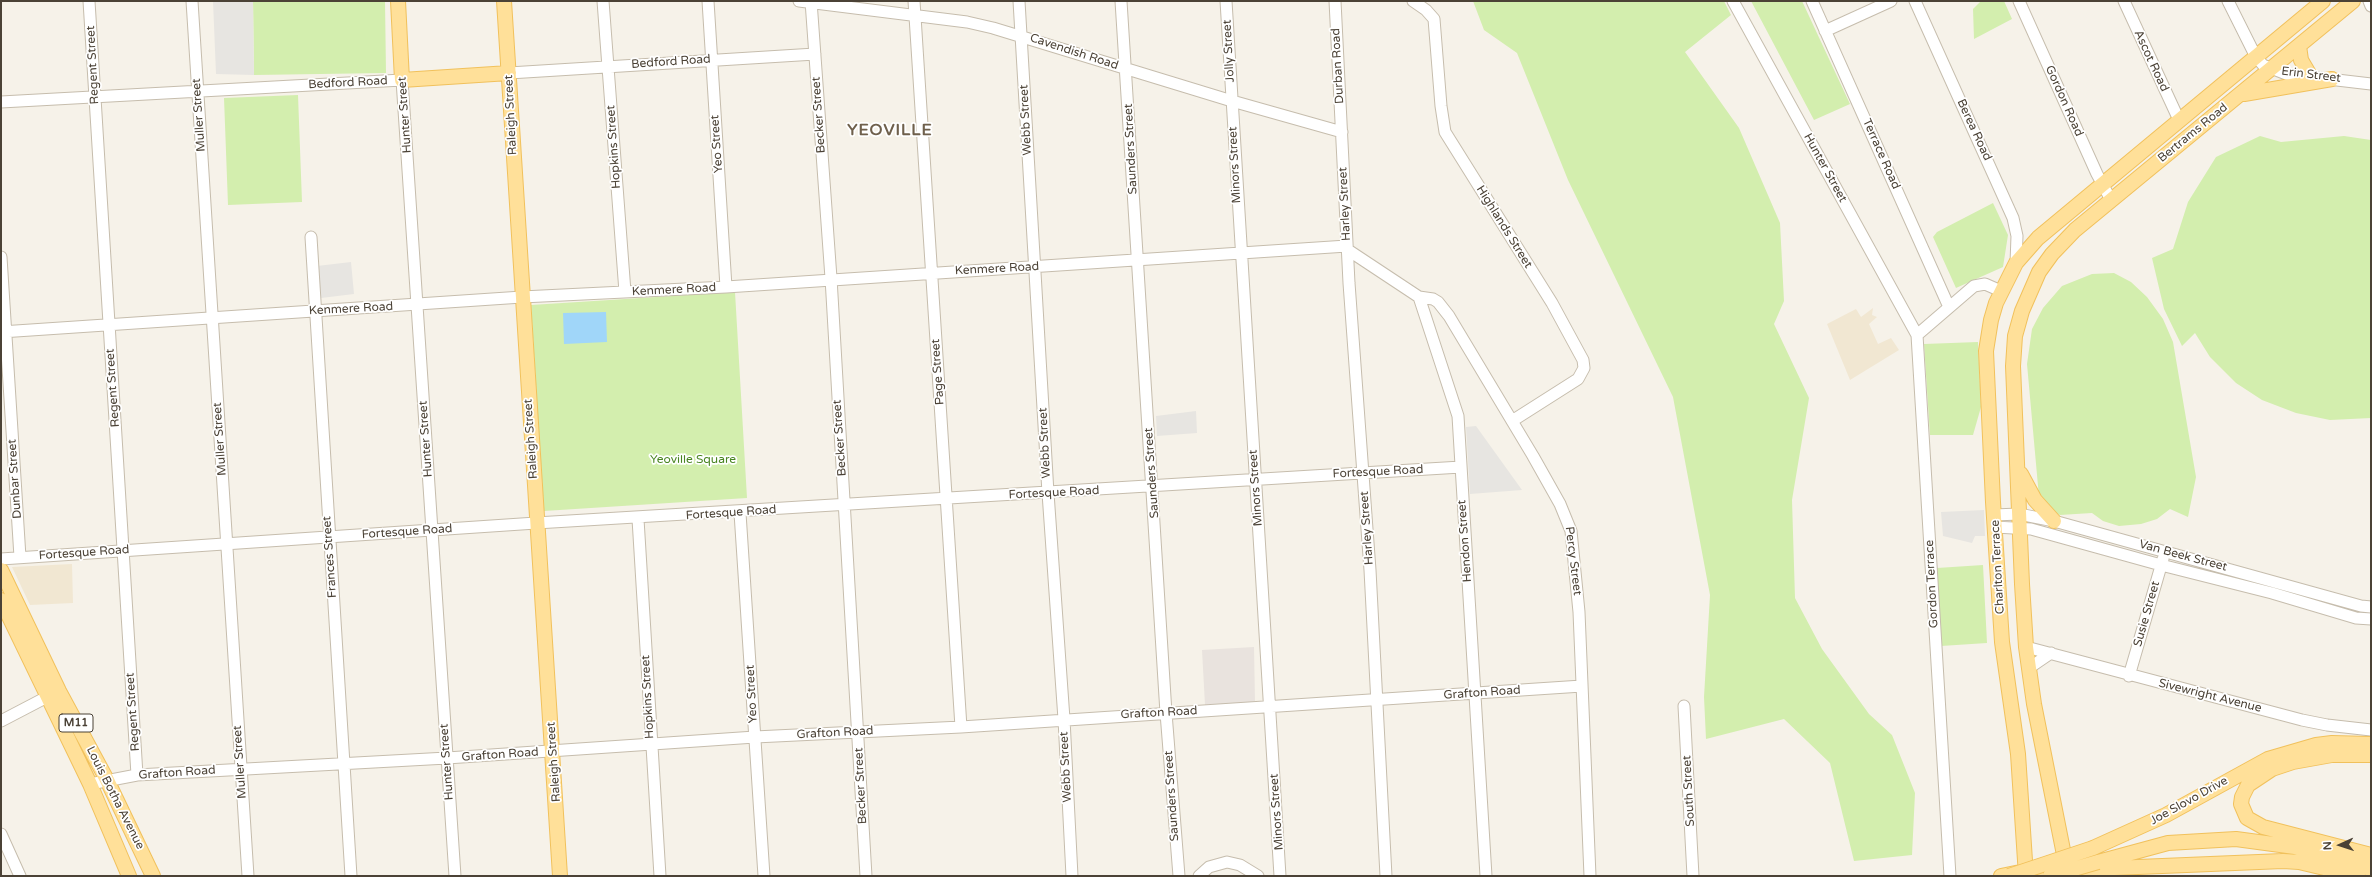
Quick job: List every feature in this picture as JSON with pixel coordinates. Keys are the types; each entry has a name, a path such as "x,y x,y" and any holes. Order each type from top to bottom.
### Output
{"main road":[{"name":"Hunter Street","path":"398,1 402,80"},
{"name":"Raleigh Street","path":"504,1 536,524 554,752 560,876"},
{"name":"Bertrams Road","path":"2016,263 2038,238 2102,183 2322,1"},
{"name":"Bertrams Road","path":"2039,272 2060,246 2111,200 2272,70 2353,1"},
{"path":"2299,46 2301,60 2311,77"},
{"name":"Bedford Road","path":"402,80 509,73"},
{"path":"2238,96 2262,90 2320,82 2332,78"},
{"name":"Charlton Terrace","path":"2016,263 2002,291 1991,320 1986,351 2002,642 2018,754 2029,874"},
{"name":"Charlton Terrace","path":"2039,272 2022,311 2013,351 2019,521 2026,647 2034,704 2068,876"},
{"path":"2018,468 2035,500 2054,521"},
{"name":"Louis Botha Avenue","path":"1,570 59,691 107,780 153,876"},
{"name":"Louis Botha Avenue","path":"1,600 90,784 129,876"},
{"name":"Joe Slovo Drive","path":"2009,876 2093,848 2166,815 2268,758 2302,748 2332,743 2371,744"},
{"path":"2371,755 2332,755 2293,762 2272,770 2248,785 2242,797 2241,804 2246,818 2264,827 2371,855"},
{"name":"Joe Slovo Drive","path":"2050,876 2098,869 2168,843 2236,839 2295,847 2371,868"},
{"path":"119,855 125,876"},
{"path":"2098,869 2283,861 2299,862 2358,876"},
{"path":"2074,876 2114,868"},
{"path":"2001,876 2029,874"}],"street":[{"name":"Regent Street","path":"89,1 137,775"},
{"name":"Muller Street","path":"192,1 248,876"},
{"name":"Hopkins Street","path":"603,1 625,292"},
{"name":"Yeo Street","path":"708,1 726,287"},
{"name":"Cavendish Road","path":"799,1 966,22 1021,35 1126,70 1342,132"},
{"name":"Page Street","path":"914,1 961,727"},
{"name":"Webb Street","path":"1019,1 1036,267 1048,493 1064,719 1072,876"},
{"name":"Saunders Street","path":"1122,1 1166,713 1178,876"},
{"name":"Jolly Street","path":"1226,1 1232,101"},
{"name":"Durban Road","path":"1335,1 1342,132"},
{"name":"Highlands Street","path":"1413,1 1426,10 1434,19 1445,132 1552,303 1583,360 1584,368 1578,379 1512,421"},
{"name":"Hunter Street","path":"1733,1 1917,335"},
{"name":"Terrace Road","path":"1812,1 1949,307"},
{"path":"1826,31 1891,1"},
{"name":"Berea Road","path":"1914,1 2013,218 2017,236 2016,263"},
{"name":"Gordon Road","path":"2020,1 2111,200"},
{"name":"Ascot Road","path":"2124,1 2179,120"},
{"path":"2228,1 2256,56"},
{"path":"2369,1 2371,6"},
{"name":"Becker Street","path":"811,2 831,278 866,876"},
{"name":"Bedford Road","path":"509,73 712,59 815,54"},
{"name":"Erin Street","path":"2256,56 2263,65 2272,70 2311,77 2332,78 2371,84"},
{"name":"Bedford Road","path":"1,102 402,80"},
{"name":"Hunter Street","path":"402,80 455,876"},
{"name":"Minors Street","path":"1232,101 1240,253 1280,876"},
{"name":"Harley Street","path":"1342,132 1347,248 1363,472 1386,876"},
{"name":"Frances Street","path":"311,237 351,876"},
{"path":"1347,248 1418,297"},
{"name":"Kenmere Road","path":"3,332 522,297 726,287 831,278 1036,267 1240,253 1347,248"},
{"name":"Dunbar Street","path":"1,257 3,332 20,558"},
{"path":"1917,335 1949,307 1978,285 1985,284 2002,291"},
{"name":"Percy Street","path":"1418,297 1433,299 1438,302 1449,316 1560,504 1571,531 1579,612 1590,876"},
{"name":"Hendon Street","path":"1418,297 1456,405 1458,416 1486,876"},
{"name":"Gordon Terrace","path":"1917,335 1950,876"},
{"name":"Fortesque Road","path":"1,559 433,530 638,519 844,504 1152,487 1363,472 1461,467"},
{"name":"Yeo Street","path":"740,512 764,876"},
{"name":"Hopkins Street","path":"638,519 660,876"},
{"name":"Van Beek Street","path":"1995,521 2054,521 2361,606 2371,607"},
{"name":"Van Beek Street","path":"2019,521 2161,565 2226,581 2356,618 2371,619"},
{"name":"Susie Street","path":"2129,676 2165,551"},
{"path":"2226,581 2228,569"},
{"path":"2295,600 2299,588"},
{"name":"Sivewright Avenue","path":"2026,647 2129,676 2302,720 2339,727 2371,730"},
{"path":"2029,668 2051,653"},
{"name":"Grafton Road","path":"90,784 137,775 554,752 651,744 858,731 961,727 1582,686"},
{"path":"1,721 47,697"},
{"name":"South Street","path":"1684,706 1693,876"},
{"path":"1,834 20,876"},
{"path":"1199,876 1209,867 1227,862 1240,865 1258,876"},
{"path":"1207,876 1217,870 1226,868 1247,876"}],"shaded area":[{"path":"213,1 253,1 254,75 216,74"},
{"path":"351,262 354,294 321,298 317,266"},
{"path":"1873,308 1872,315 1877,317 1869,324 1878,344 1891,338 1899,350 1850,380 1827,324 1856,309 1861,317"},
{"path":"1196,411 1197,433 1157,436 1156,416"},
{"path":"1476,426 1522,490 1470,494 1466,427"},
{"path":"1984,510 1985,536 1975,536 1972,543 1943,536 1941,512"},
{"path":"72,564 73,603 30,605 12,567"},
{"path":"1254,647 1255,702 1205,705 1202,650"}],"green space":[{"path":"253,1 385,1 386,73 254,75"},
{"path":"1473,1 1724,1 1731,15 1685,52 1739,128 1780,223 1784,301 1774,324 1809,398 1792,500 1795,598 1822,649 1869,714 1892,735 1915,793 1912,855 1854,861 1830,763 1784,719 1706,739 1704,697 1710,595 1673,397 1568,180 1517,53 1484,30"},
{"path":"1751,1 1802,1 1850,104 1814,120"},
{"path":"1981,1 2004,1 2012,19 1974,39 1973,9"},
{"path":"298,95 302,202 228,205 224,98"},
{"path":"2260,136 2281,142 2344,136 2371,140 2371,418 2330,420 2296,413 2262,400 2236,383 2210,357 2195,333 2182,346 2164,309 2152,258 2173,249 2188,202 2216,157"},
{"path":"1993,203 2008,235 2003,267 1956,288 1933,237 1937,232"},
{"path":"2114,273 2131,282 2147,297 2163,319 2173,342 2196,477 2188,517 2170,509 2157,519 2141,524 2119,526 2103,521 2092,513 2060,515 2049,510 2039,497 2027,364 2032,329 2043,308 2062,286 2092,274"},
{"name":"Yeoville Square","path":"735,292 747,498 544,511 531,305"},
{"path":"1978,342 1981,407 1973,435 1930,435 1924,344"},
{"path":"1983,565 1987,643 1941,646 1937,568"}],"water":[{"path":"606,312 607,342 564,344 563,313"}],"district":[{"name":"YEOVILLE","path":"890,131"}]}
